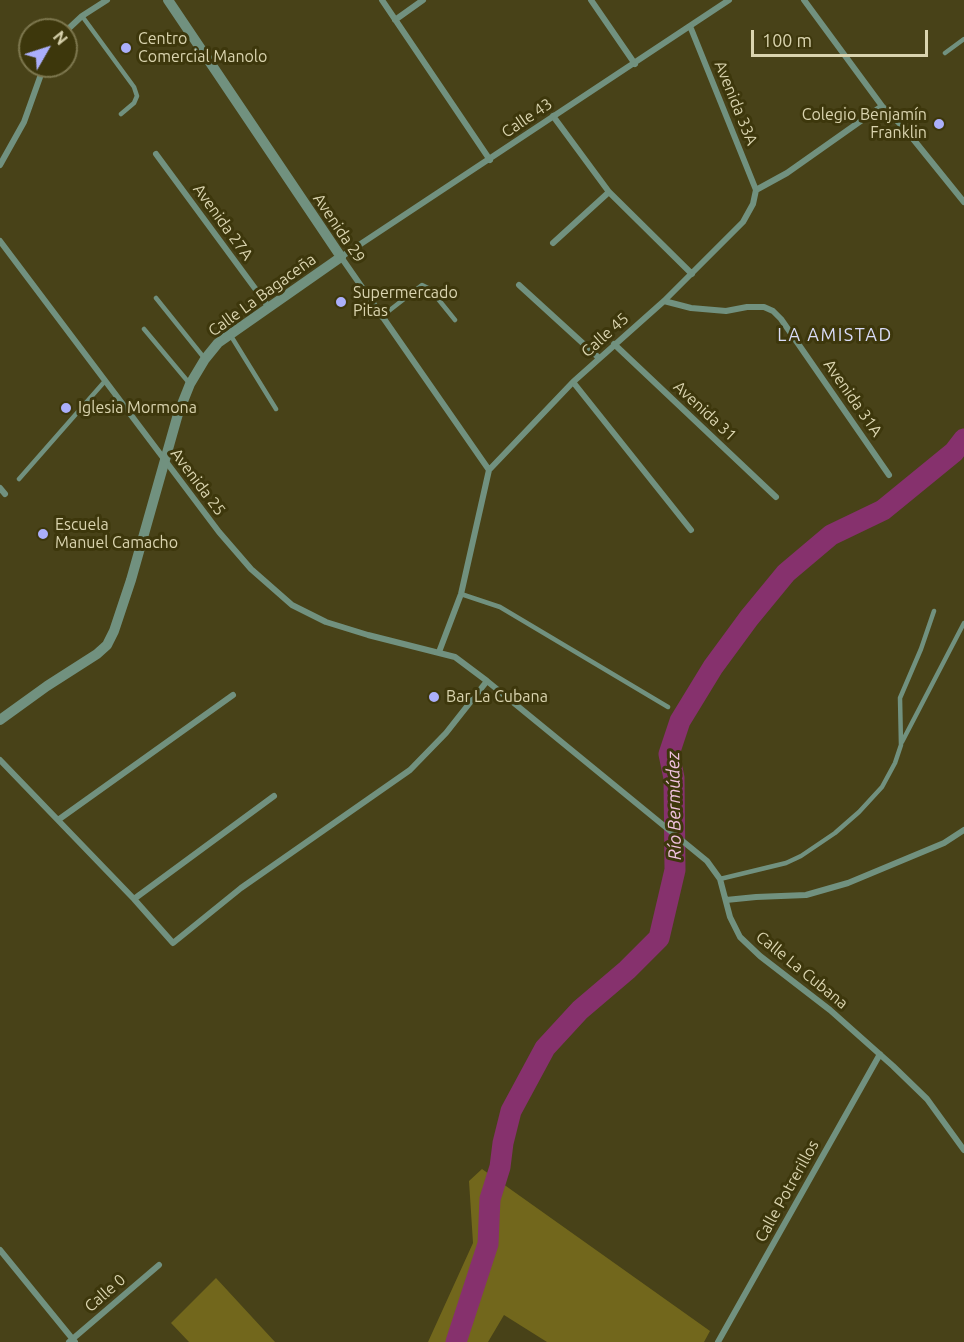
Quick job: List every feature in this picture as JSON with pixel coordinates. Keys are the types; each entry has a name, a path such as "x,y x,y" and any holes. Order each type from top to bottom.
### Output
{"street":[{"path":"78,20 107,0"},
{"name":"Avenida 29","path":"168,0 381,317 489,470"},
{"path":"382,0 490,160"},
{"path":"395,20 423,0"},
{"path":"591,0 635,64"},
{"name":"Calle 43","path":"341,257 729,0"},
{"path":"804,0 882,106 905,129 964,202"},
{"name":"Avenida 33A","path":"690,26 756,190"},
{"path":"0,165 24,122 40,78"},
{"path":"756,190 787,173 882,106"},
{"path":"553,116 609,192 692,274"},
{"name":"Avenida 27A","path":"156,153 268,306"},
{"name":"Calle 45","path":"489,470 573,382 664,301 743,222 753,204 756,190"},
{"path":"553,243 609,192"},
{"name":"Avenida 25","path":"0,241 219,532 245,561 292,605 326,622 368,636 439,652"},
{"name":"Calle La Bagaceña","path":"0,720 107,645 127,591 178,414 190,384 205,359 218,343 230,334 341,257"},
{"path":"519,285 599,358"},
{"name":"Avenida 31A","path":"664,301 691,308 726,311 764,307 773,312 781,319 889,475"},
{"name":"Avenida 31","path":"614,344 776,497"},
{"path":"573,382 691,530"},
{"path":"439,652 461,594 489,470"},
{"path":"0,488 4,494"},
{"name":"Calle La Cubana","path":"439,652 455,657 488,681 707,861 720,879 730,917 740,937 880,1054 927,1099 964,1150"},
{"path":"0,760 134,899 173,943 241,888 410,770 446,733 488,681"},
{"path":"58,820 233,694"},
{"path":"134,899 274,796"},
{"path":"726,900 806,896 848,883 901,861 944,843 964,830"},
{"name":"Calle Potrerillos","path":"718,1342 880,1054"},
{"path":"0,1250 72,1341"},
{"name":"Calle 0","path":"72,1341 159,1264"}],"lane":[{"path":"82,16 135,87 137,96 134,102 121,114"},
{"path":"945,52 964,39"},
{"path":"381,317 422,285 430,289 455,320"},
{"path":"156,298 205,359"},
{"path":"144,329 190,384"},
{"path":"230,334 276,409"},
{"path":"19,479 105,381"},
{"path":"461,594 500,607 668,707"},
{"path":"901,745 900,698 934,611"},
{"path":"720,879 786,863 801,856 859,812 882,787 964,623"}],"shaded area":[{"path":"482,1169 710,1331 704,1342 547,1342 504,1315 488,1342 428,1342 473,1243 469,1181"},
{"path":"216,1278 275,1342 189,1342 171,1323"}],"waterway":[{"name":"Río Bermúdez","path":"456,1342 488,1244 490,1199 500,1167 511,1111 545,1048 580,1010 627,970 659,938 675,870 674,778 669,754 680,721 713,667 786,573 831,535 883,510 954,452 964,439"}],"place":[{"name":"Centro Comercial Manolo","path":"126,48"},
{"name":"Colegio Benjamín Franklin","path":"939,124"},
{"name":"Supermercado Pitas","path":"341,302"},
{"name":"Iglesia Mormona","path":"66,408"},
{"name":"Escuela Manuel Camacho","path":"43,534"},
{"name":"Bar La Cubana","path":"434,697"}],"district":[{"name":"LA AMISTAD","path":"835,335"}]}
